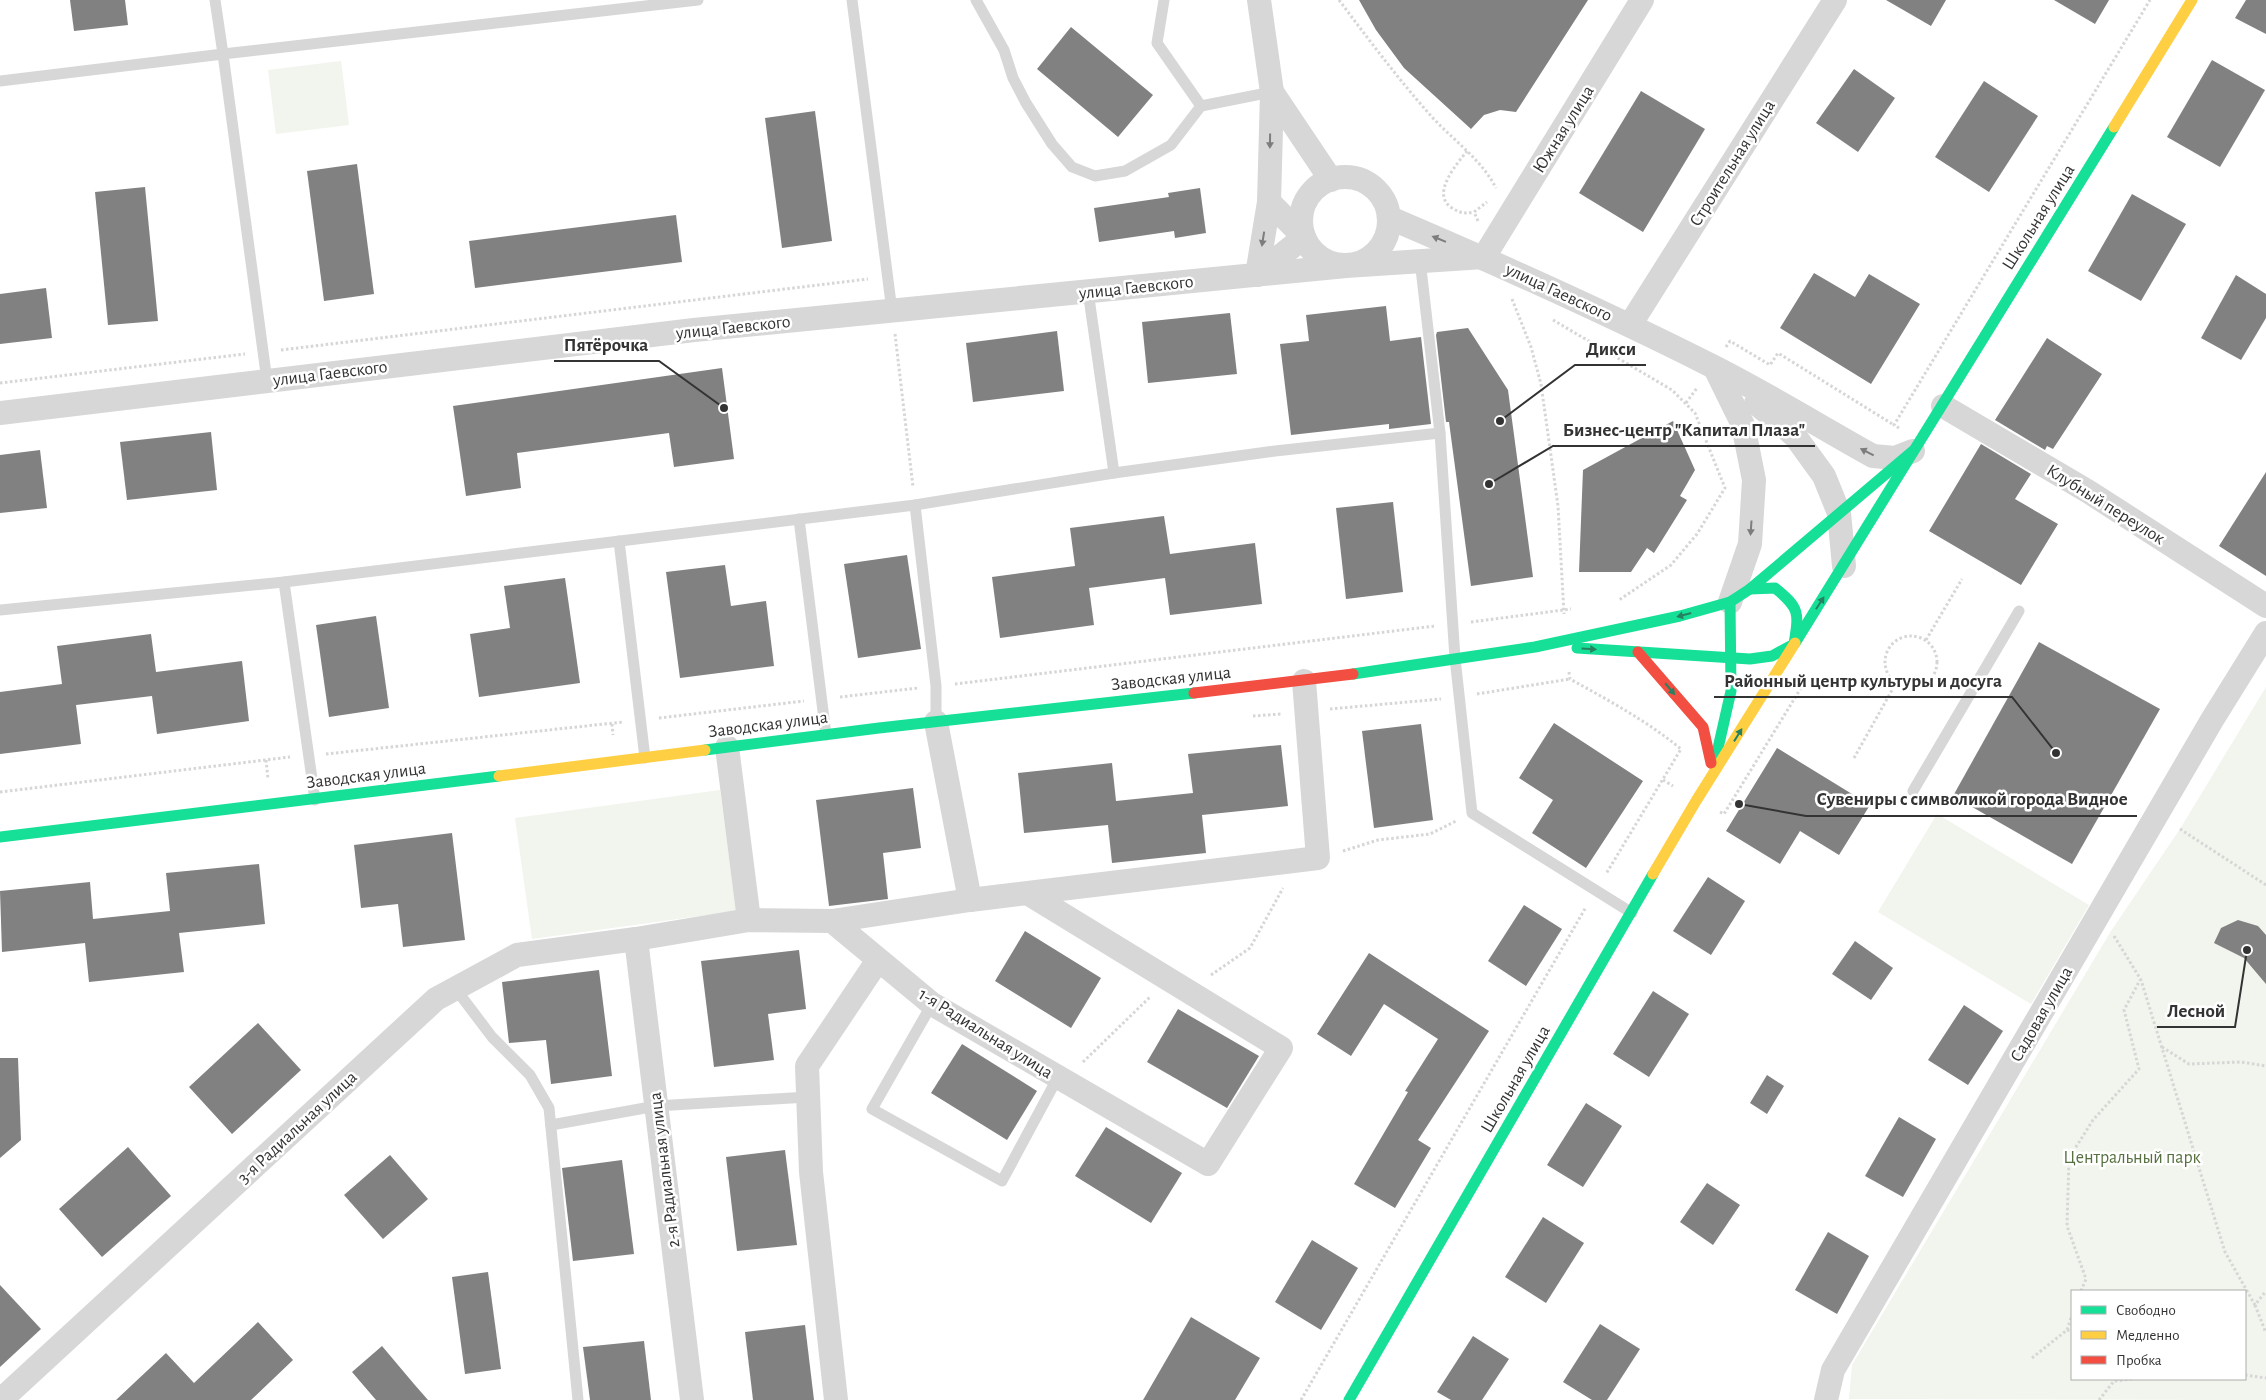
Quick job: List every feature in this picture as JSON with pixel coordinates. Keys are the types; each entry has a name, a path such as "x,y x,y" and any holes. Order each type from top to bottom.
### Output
{"street":[{"path":"1258,275 1269,202 1272,92 1259,0"},
{"name":"Южная улица","path":"1487,253 1642,0"},
{"name":"Строительная улица","path":"1630,325 1835,0"},
{"name":"Школьная улица","path":"1349,1400 1712,776 1844,566 1913,451 1943,406 2192,0"},
{"path":"1272,92 1331,180"},
{"path":"1269,202 1304,237 1312,250 1327,262 1346,266 1364,262 1386,240 1390,218 1380,194 1367,183 1347,178 1331,180 1314,191 1303,208 1301,223 1304,237"},
{"name":"улица Гаевского","path":"1390,218 1487,253 1715,368"},
{"path":"1258,275 1304,237"},
{"name":"улица Гаевского","path":"0,413 694,330 1487,253"},
{"path":"1715,368 1873,456 1895,458 1913,451"},
{"path":"1715,368 1796,436 1824,476 1839,513 1844,566"},
{"path":"1712,776 1731,691 1730,602 1750,544 1754,480 1743,425 1715,368"},
{"name":"Клубный переулок","path":"1943,406 2091,488 2266,606"},
{"path":"1566,644 1730,602 1750,588 1913,451"},
{"path":"1732,657 1753,661 1775,657 1794,644 1798,621 1793,602 1775,588 1750,588"},
{"name":"Садовая улица","path":"1826,1400 1833,1370 2212,720 2266,633"},
{"name":"Заводская улица","path":"0,837 315,800 826,735 1304,681 1540,646 1566,644 1638,652 1732,657"},
{"path":"1638,652 1703,727 1710,754 1712,776"},
{"path":"636,939 749,920 832,921 970,900 1308,859 1304,681"},
{"path":"936,722 970,900"},
{"path":"727,747 749,920"},
{"path":"1029,894 1188,992"},
{"name":"1-я Радиальная улица","path":"832,921 932,1004 1208,1164 1281,1048 1188,992"},
{"name":"3-я Радиальная улица","path":"1,1400 436,999 517,955 636,939"},
{"name":"2-я Радиальная улица","path":"636,939 692,1400"},
{"path":"836,1400 811,1172 807,1066 878,960"}],"lane":[{"path":"215,0 266,381"},
{"path":"0,81 698,0"},
{"path":"852,0 892,311"},
{"path":"976,0 1004,50 1013,78 1026,103 1052,144 1072,167 1095,176 1125,171 1171,145 1201,106 1272,92"},
{"path":"1164,0 1157,43 1201,106"},
{"path":"1420,260 1440,433 1455,658 1472,813 1632,913"},
{"path":"1088,291 1114,473"},
{"path":"0,610 284,582 915,505 1114,473 1275,450 1440,433"},
{"path":"915,505 936,686 936,722"},
{"path":"799,519 826,735"},
{"path":"619,541 644,758"},
{"path":"284,582 315,800"},
{"path":"1913,792 2019,611"},
{"path":"455,988 492,1037 530,1075 549,1108 578,1400"},
{"path":"932,1004 872,1109 1002,1181 1062,1080"},
{"path":"551,1125 656,1106 808,1097"}],"path":[{"path":"1339,0 1382,59 1433,118 1467,151 1483,167 1496,188 1486,203 1474,212 1466,214 1448,206 1444,191 1448,177 1467,151"},
{"path":"1474,212 1487,253"},
{"path":"0,383 874,278"},
{"path":"1301,1400 1596,891 1681,749 1663,734 1617,705 1570,679 1566,644 1558,506 1546,411 1531,348 1511,295 1519,300"},
{"path":"892,311 915,505"},
{"path":"1545,315 1672,390 1695,413 1725,488 1697,534 1671,564 1648,578 1621,599 1613,602"},
{"path":"1736,345 1770,365 1778,353 1894,425"},
{"path":"1926,640 1962,579"},
{"path":"0,792 309,755 936,686 1572,609"},
{"path":"1910,636 1926,640 1934,650 1937,658 1933,678 1923,686 1914,688 1901,686 1896,683 1888,674 1885,665 1888,650 1901,638 1910,636"},
{"path":"1854,758 1896,683"},
{"path":"1188,992 1250,948 1308,859 1378,840 1430,834 1472,813"},
{"path":"2180,829 2266,885"},
{"path":"2106,902 2111,931 2141,980 2225,1252 2255,1305 2266,1333"},
{"path":"1062,1080 1168,979"},
{"path":"2081,1290 2086,1279 2068,1226 2069,1158 2093,1120 2139,1069 2124,1010 2141,980"},
{"path":"2162,1046 2188,1064 2241,1062 2266,1066"},
{"path":"2255,1305 2266,1291"},
{"path":"2032,1358 2066,1330 2071,1318"},
{"path":"2066,1330 2071,1331"},
{"path":"2246,1375 2266,1378"},
{"path":"2099,1400 2114,1381 2124,1380"}],"green space":[{"path":"341,61 349,125 276,134 268,70"},
{"name":"Центральный парк","path":"2266,687 2266,1400 1849,1399 1852,1365 2111,931 2180,829"},
{"path":"720,790 736,911 532,939 515,818"},
{"path":"1937,814 2089,905 2031,1004 1878,912"}],"building":[{"path":"70,0 125,0 128,25 74,31"},
{"path":"1359,0 1588,0 1516,112 1500,110 1484,115 1471,129 1404,68 1376,30"},
{"path":"1886,0 1946,0 1931,26"},
{"path":"2054,0 2109,0 2095,24"},
{"path":"2246,0 2266,0 2266,34 2235,18"},
{"path":"1071,27 1153,95 1118,137 1037,69"},
{"path":"2212,60 2265,90 2220,167 2167,137"},
{"path":"1854,69 1895,98 1858,152 1816,123"},
{"path":"1984,81 2038,116 1989,192 1935,157"},
{"path":"1641,91 1705,129 1643,232 1579,193"},
{"path":"815,111 832,241 782,248 765,118"},
{"path":"357,164 374,294 324,301 307,171"},
{"path":"145,187 158,321 108,325 95,192"},
{"path":"1200,188 1206,233 1175,238 1174,231 1099,242 1094,208 1169,197 1168,193"},
{"path":"2132,194 2186,224 2141,301 2088,271"},
{"path":"676,215 682,262 475,288 469,241"},
{"path":"1814,273 1855,297 1869,274 1920,304 1871,384 1780,328"},
{"path":"2236,275 2266,294 2266,318 2241,360 2201,338"},
{"path":"46,288 52,338 0,344 0,294"},
{"path":"1386,306 1390,341 1421,337 1431,424 1389,429 1389,424 1291,435 1280,344 1309,341 1306,315"},
{"path":"1230,313 1237,374 1148,383 1142,322"},
{"path":"1468,328 1508,390 1533,577 1471,586 1449,422 1446,422 1436,335 1437,332"},
{"path":"1057,331 1064,391 973,402 966,343"},
{"path":"2047,338 2102,374 2053,449 2047,446 2045,450 1995,420"},
{"path":"722,368 734,459 674,467 669,433 517,453 521,488 466,496 453,406"},
{"path":"1673,421 1695,470 1680,496 1687,500 1654,553 1647,548 1631,572 1579,572 1583,470"},
{"path":"211,432 217,490 127,500 120,442"},
{"path":"1981,444 2031,474 2015,499 2058,524 2021,585 1929,531"},
{"path":"40,450 47,508 0,513 0,455"},
{"path":"2266,472 2266,576 2219,546"},
{"path":"1393,502 1403,592 1346,599 1336,508"},
{"path":"1164,516 1170,554 1255,543 1262,604 1170,615 1165,578 1089,588 1094,625 1000,638 992,577 1075,566 1070,528"},
{"path":"907,555 921,649 858,658 844,564"},
{"path":"725,565 731,606 766,601 774,666 680,678 666,572"},
{"path":"565,578 580,683 479,697 470,634 510,628 504,586"},
{"path":"376,616 389,708 329,717 316,625"},
{"path":"151,634 156,672 242,661 249,721 157,734 152,696 76,705 81,744 0,754 0,692 62,684 57,646"},
{"path":"2039,642 2160,709 2072,864 1953,796"},
{"path":"1554,723 1643,781 1586,868 1532,833 1553,800 1519,778"},
{"path":"1421,724 1433,820 1374,828 1362,731"},
{"path":"1281,745 1288,806 1202,815 1206,853 1112,863 1108,825 1024,833 1018,773 1112,763 1116,801 1193,793 1188,754"},
{"path":"1777,748 1870,805 1839,855 1800,831 1780,864 1726,831"},
{"path":"913,788 921,848 883,853 888,899 829,906 816,800"},
{"path":"452,833 465,940 403,947 398,904 361,908 354,845"},
{"path":"259,864 265,924 179,933 184,972 89,982 85,943 2,952 0,891 90,882 93,919 170,911 166,873"},
{"path":"1708,877 1745,901 1711,955 1673,931"},
{"path":"1524,905 1562,929 1526,986 1488,961"},
{"path":"2238,920 2258,926 2266,935 2266,984 2244,958 2214,943 2221,928"},
{"path":"1025,931 1101,978 1071,1028 995,981"},
{"path":"1855,941 1893,968 1871,1000 1832,974"},
{"path":"799,950 806,1009 768,1014 774,1060 714,1067 701,961"},
{"path":"1369,953 1489,1031 1418,1140 1431,1148 1395,1208 1354,1184 1408,1092 1405,1091 1438,1039 1384,1004 1351,1056 1317,1034"},
{"path":"599,970 612,1076 551,1084 546,1040 509,1043 502,982"},
{"path":"1653,991 1689,1014 1649,1077 1613,1054"},
{"path":"1964,1005 2003,1031 1968,1085 1928,1060"},
{"path":"1178,1009 1259,1056 1227,1108 1147,1062"},
{"path":"258,1023 301,1070 232,1134 189,1087"},
{"path":"962,1044 1037,1091 1007,1140 931,1093"},
{"path":"0,1058 18,1058 21,1140 0,1158"},
{"path":"1767,1075 1784,1086 1767,1114 1750,1103"},
{"path":"1586,1103 1622,1126 1583,1187 1547,1165"},
{"path":"1899,1117 1936,1139 1903,1197 1865,1176"},
{"path":"1106,1127 1182,1173 1151,1223 1075,1176"},
{"path":"128,1147 171,1196 102,1257 59,1209"},
{"path":"785,1150 797,1245 737,1251 726,1157"},
{"path":"390,1155 428,1199 383,1239 344,1195"},
{"path":"622,1160 634,1254 573,1261 562,1168"},
{"path":"1707,1183 1740,1205 1713,1245 1680,1222"},
{"path":"1543,1217 1584,1243 1546,1303 1505,1277"},
{"path":"1828,1232 1869,1256 1837,1314 1795,1290"},
{"path":"1312,1240 1358,1268 1321,1330 1275,1302"},
{"path":"488,1272 501,1369 465,1374 452,1277"},
{"path":"0,1285 41,1329 0,1367"},
{"path":"1191,1317 1260,1358 1235,1400 1143,1400"},
{"path":"258,1322 293,1360 251,1400 116,1400 166,1353 194,1383"},
{"path":"1600,1324 1640,1349 1607,1400 1592,1400 1563,1382"},
{"path":"805,1325 814,1400 753,1400 745,1332"},
{"path":"1473,1336 1509,1359 1482,1400 1451,1400 1437,1392"},
{"path":"644,1341 651,1400 590,1400 583,1347"},
{"path":"382,1346 428,1400 376,1400 352,1372"}],"traffic: fast":[{"path":"1795,643 2114,127"},
{"path":"1353,674 1535,647 1680,616 1730,602 1750,589 1913,451"},
{"path":"1577,648 1750,659 1772,656 1794,644 1797,625 1796,612 1789,601 1775,588 1750,589"},
{"path":"1716,757 1731,691 1730,602"},
{"path":"705,750 879,728 1194,693"},
{"path":"0,837 499,776"},
{"path":"1349,1400 1653,874"}],"traffic: slow":[{"path":"2114,127 2192,0"},
{"path":"1653,874 1696,801 1795,643"},
{"path":"499,776 705,750"}],"traffic: jam":[{"path":"1638,652 1703,727 1711,763"},
{"path":"1194,693 1353,674"}],"place":[{"name":"Пятёрочка","path":"724,408"},
{"name":"Дикси","path":"1500,421"},
{"name":"Бизнес-центр \"Капитал Плаза\"","path":"1489,484"},
{"name":"Районный центр культуры и досуга","path":"2056,753"},
{"name":"Сувениры с символикой города Видное","path":"1739,804"},
{"name":"Лесной","path":"2247,950"}]}
